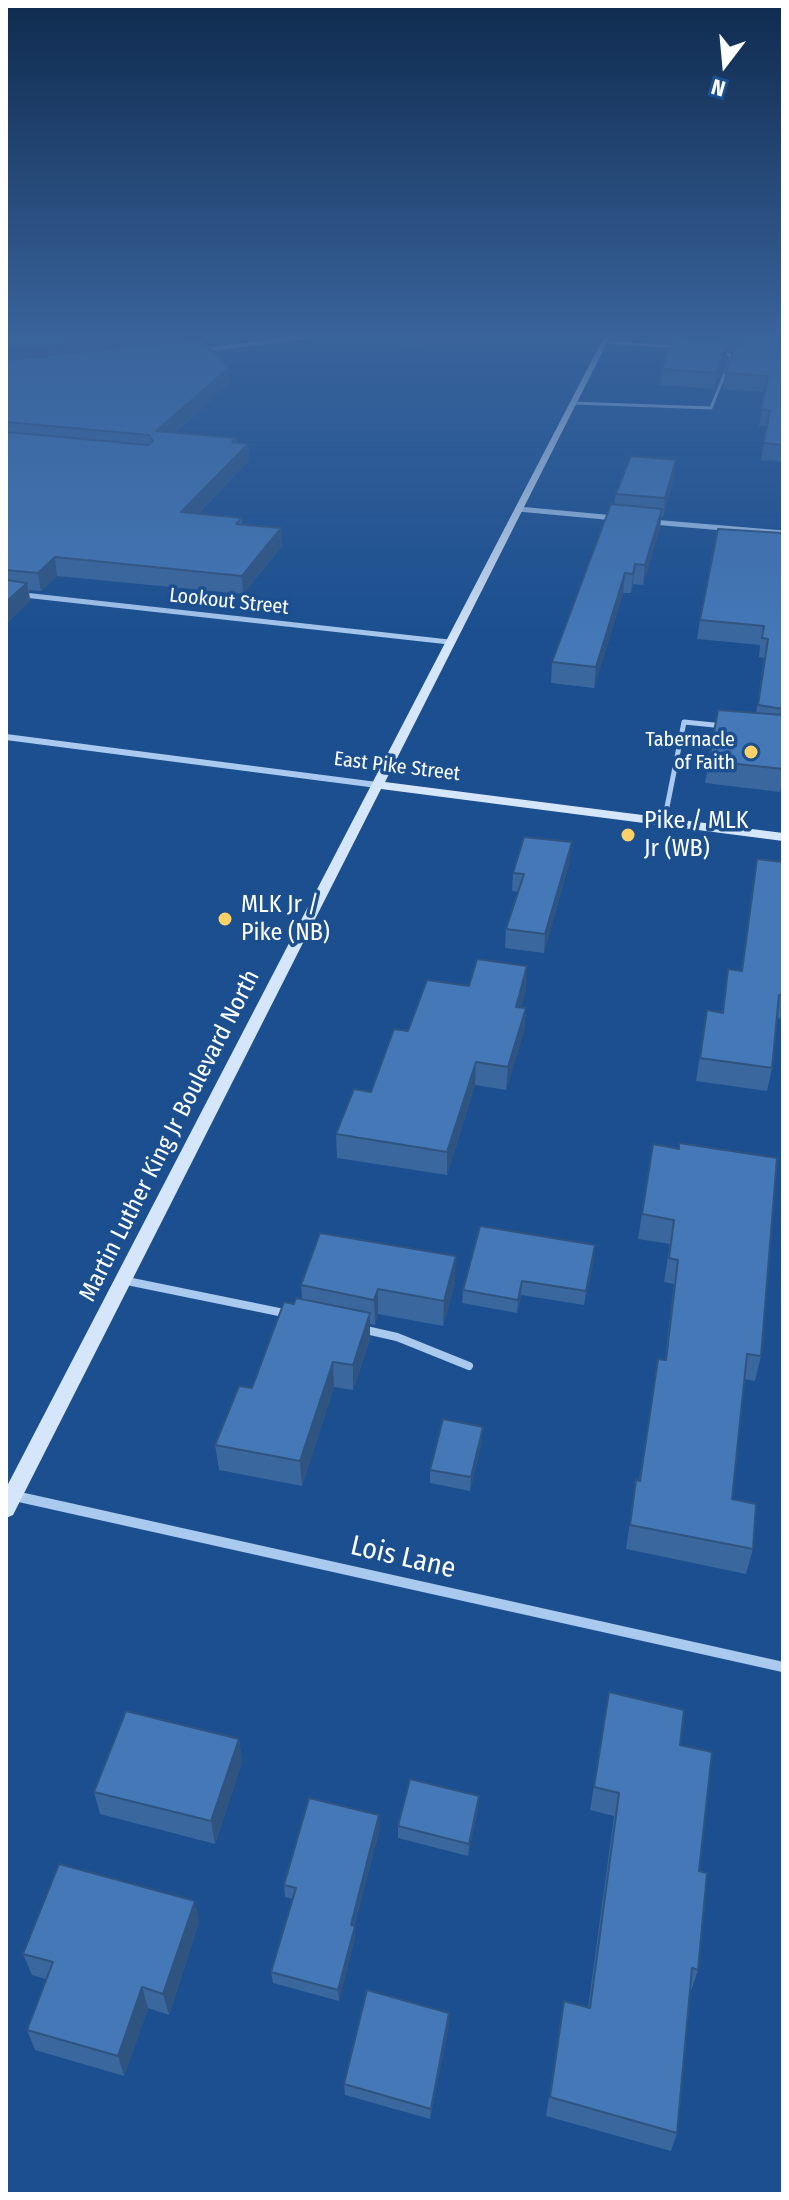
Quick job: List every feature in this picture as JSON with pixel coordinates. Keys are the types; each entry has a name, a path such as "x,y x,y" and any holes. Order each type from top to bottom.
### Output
{"main road":[{"name":"Martin Luther King Jr Boulevard North","path":"9,1502 554,440"},
{"name":"East Pike Street","path":"377,785 783,837"}],"street":[{"path":"518,509 620,519"},
{"path":"649,521 783,533"},
{"name":"Lookout Street","path":"6,593 449,642"},
{"name":"East Pike Street","path":"6,737 377,785"},
{"name":"Lois Lane","path":"9,1502 783,1667"}],"lane":[{"path":"664,822 684,722 726,726"},
{"path":"123,1280 295,1316"},
{"path":"353,1328 397,1337 469,1366"}],"building":[{"path":"6,440 90,440 148,445 153,441 234,440 232,442 248,444 181,512 242,518 236,524 281,528 242,576 55,557 38,573 6,570"},
{"path":"765,440 783,440 783,445 764,443"},
{"path":"631,456 676,460 665,498 616,494"},
{"path":"611,504 662,509 645,565 635,564 633,574 625,573 596,667 552,662"},
{"path":"718,529 783,533 783,709 758,705 768,639 762,638 764,626 700,620"},
{"path":"6,580 27,583 6,602"},
{"path":"718,710 783,715 783,769 709,761"},
{"path":"524,837 572,842 545,934 506,929 524,874 513,873"},
{"path":"757,859 783,862 783,995 779,995 772,1068 700,1058 707,1010 723,1013 728,969 742,971"},
{"path":"477,959 527,966 516,1007 526,1008 508,1067 476,1062 447,1152 336,1134 354,1089 371,1092 394,1029 408,1031 427,980 469,986"},
{"path":"679,1143 777,1158 761,1356 747,1354 732,1499 756,1504 753,1549 630,1525 636,1480 640,1481 658,1359 666,1360 678,1260 669,1258 674,1220 642,1214 653,1144 679,1149"},
{"path":"480,1226 595,1245 586,1291 522,1281 518,1300 463,1290"},
{"path":"320,1233 456,1256 444,1301 378,1289 374,1300 301,1285"},
{"path":"296,1298 370,1313 353,1365 333,1362 300,1461 215,1445 239,1386 252,1388 284,1302 294,1304"},
{"path":"443,1419 483,1427 471,1477 430,1470"},
{"path":"609,1692 684,1710 680,1745 712,1752 699,1871 707,1873 698,1970 692,1968 677,2133 550,2097 564,2001 590,2008 619,1793 594,1787"},
{"path":"126,1711 239,1739 211,1821 94,1792"},
{"path":"410,1779 479,1796 469,1844 398,1826"},
{"path":"309,1798 379,1815 338,1990 271,1972 296,1888 284,1885"},
{"path":"59,1864 195,1901 163,1994 142,1987 118,2056 27,2030 53,1962 23,1954"},
{"path":"367,1990 449,2013 431,2109 344,2084"}],"place":[{"name":"Tabernacle of Faith","path":"751,752"},
{"name":"Pike / MLK Jr (WB)","path":"628,835"},
{"name":"MLK Jr / Pike (NB)","path":"225,919"}]}
